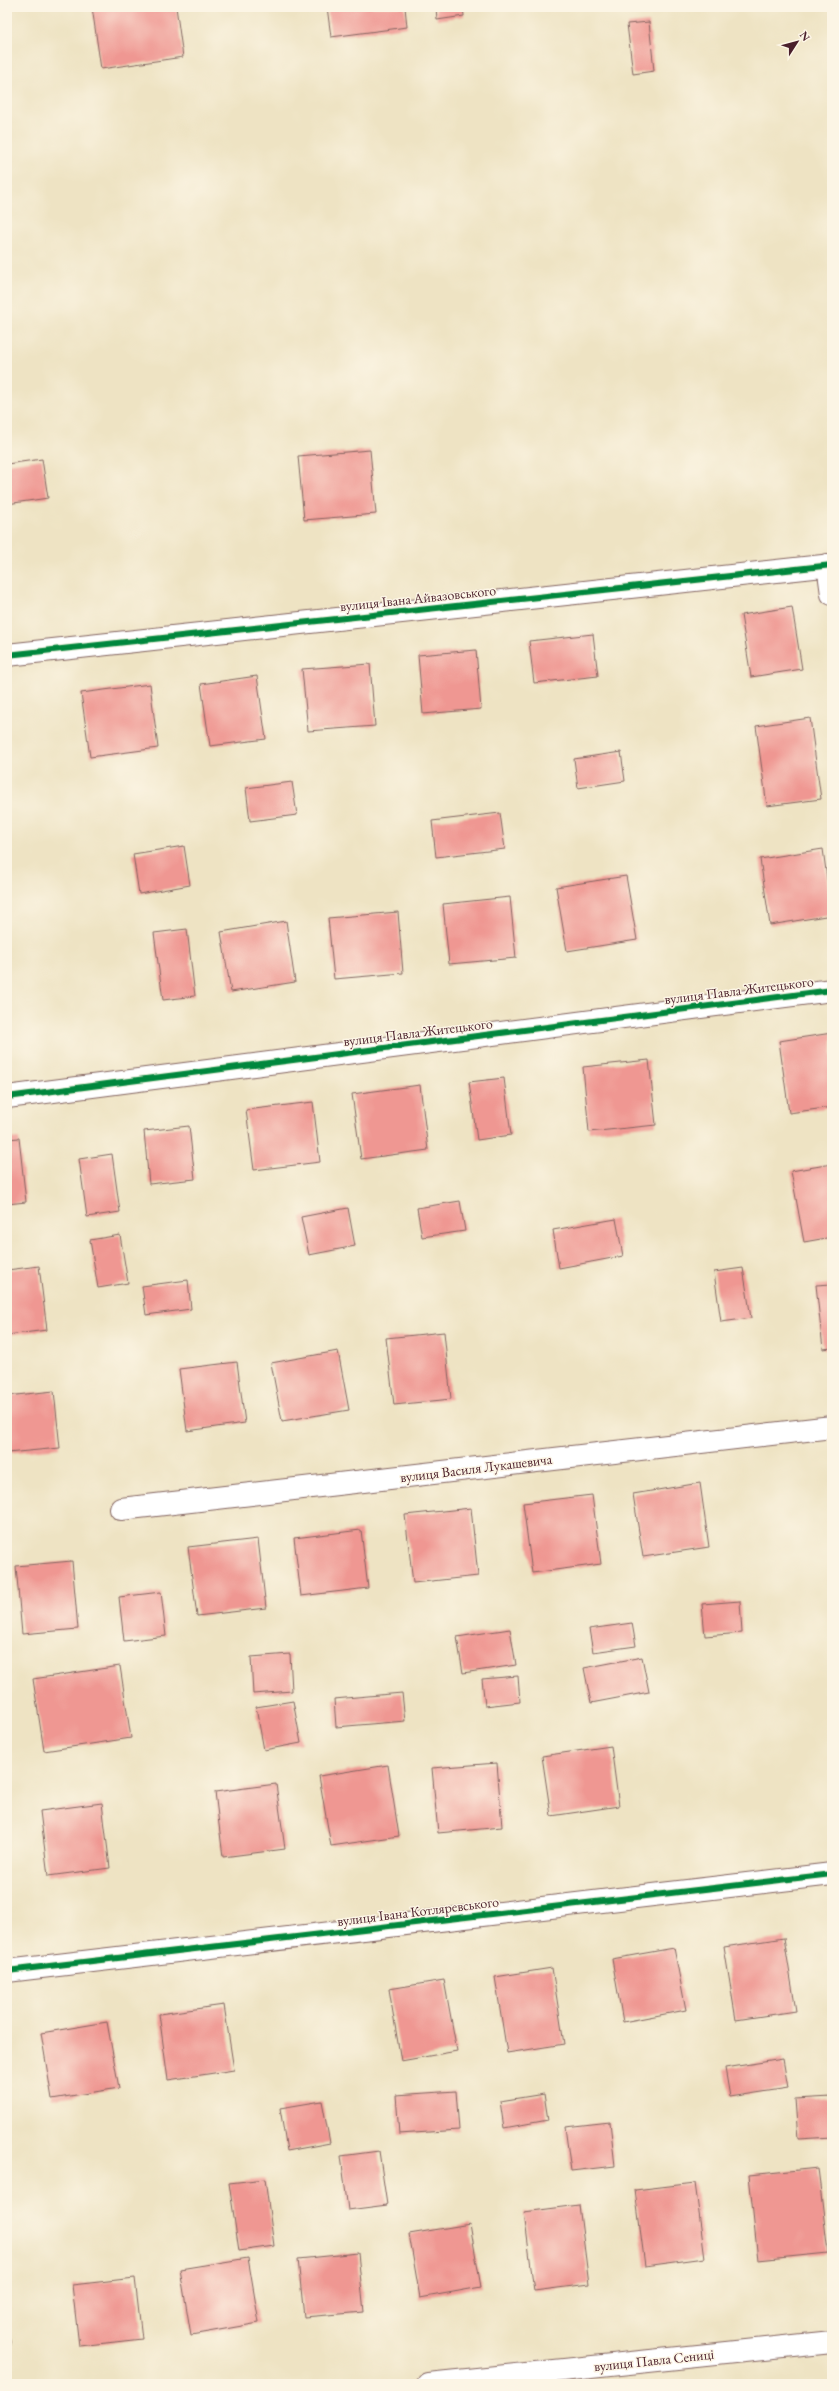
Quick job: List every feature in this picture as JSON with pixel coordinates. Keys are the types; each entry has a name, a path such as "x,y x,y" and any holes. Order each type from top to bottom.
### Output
{"street":[{"path":"830,565 832,594"},
{"name":"вулиця Івана Айвазовського","path":"7,655 830,565"},
{"name":"вулиця Павла Житецького","path":"7,1097 832,990"},
{"name":"вулиця Василя Лукашевича","path":"121,1509 832,1427"},
{"name":"вулиця Івана Котляревського","path":"7,1971 832,1874"},
{"name":"вулиця Павла Сениці","path":"428,2384 493,2380 832,2342"}],"building":[{"path":"92,7 176,7 183,57 101,69"},
{"path":"327,7 405,7 407,27 331,37"},
{"path":"436,7 463,7 464,16 437,20"},
{"path":"649,22 654,71 633,74 627,24"},
{"path":"370,450 376,514 304,520 298,456"},
{"path":"42,459 48,498 7,504 7,464"},
{"path":"792,607 802,669 751,677 741,615"},
{"path":"593,634 598,676 534,683 529,641"},
{"path":"476,650 481,709 423,714 418,655"},
{"path":"370,664 375,726 308,731 302,669"},
{"path":"257,676 266,739 210,746 201,684"},
{"path":"150,684 158,748 90,757 81,693"},
{"path":"810,718 821,799 767,806 756,726"},
{"path":"621,752 625,781 578,788 574,759"},
{"path":"292,782 297,815 250,821 246,788"},
{"path":"500,813 505,849 436,857 432,821"},
{"path":"184,846 190,885 139,894 133,854"},
{"path":"823,849 832,915 770,925 760,859"},
{"path":"626,876 637,940 567,951 556,887"},
{"path":"510,897 516,958 449,964 443,904"},
{"path":"398,912 403,973 334,979 328,918"},
{"path":"286,921 295,982 231,992 221,932"},
{"path":"187,929 195,996 163,1000 154,933"},
{"path":"832,1033 832,1107 789,1113 779,1041"},
{"path":"649,1060 656,1125 589,1132 583,1067"},
{"path":"504,1078 511,1135 477,1140 469,1082"},
{"path":"420,1085 428,1150 361,1159 352,1094"},
{"path":"313,1102 320,1162 254,1170 246,1110"},
{"path":"189,1126 195,1179 149,1184 144,1131"},
{"path":"19,1138 26,1202 7,1204 7,1139"},
{"path":"112,1154 120,1212 87,1217 79,1159"},
{"path":"832,1164 832,1237 804,1242 791,1171"},
{"path":"460,1201 465,1231 422,1237 417,1208"},
{"path":"348,1208 355,1246 309,1255 301,1217"},
{"path":"616,1219 623,1256 559,1268 553,1230"},
{"path":"120,1235 128,1283 98,1288 90,1240"},
{"path":"39,1266 47,1330 7,1335 7,1270"},
{"path":"743,1268 751,1318 721,1322 714,1272"},
{"path":"188,1280 191,1309 146,1315 142,1286"},
{"path":"832,1284 832,1348 823,1349 816,1285"},
{"path":"444,1332 451,1399 394,1405 386,1338"},
{"path":"338,1351 349,1410 282,1421 271,1363"},
{"path":"237,1362 245,1423 187,1431 179,1369"},
{"path":"54,1391 60,1448 7,1453 7,1396"},
{"path":"700,1483 709,1547 643,1557 633,1494"},
{"path":"592,1495 601,1564 532,1573 523,1503"},
{"path":"471,1508 478,1576 413,1583 405,1515"},
{"path":"361,1530 368,1588 301,1596 294,1538"},
{"path":"258,1539 266,1608 197,1616 188,1547"},
{"path":"72,1561 78,1629 22,1634 16,1566"},
{"path":"161,1592 166,1636 124,1641 119,1597"},
{"path":"740,1601 742,1633 705,1636 702,1604"},
{"path":"632,1623 636,1646 593,1652 589,1629"},
{"path":"510,1629 516,1665 463,1673 457,1637"},
{"path":"290,1654 292,1691 253,1694 251,1657"},
{"path":"642,1657 649,1692 591,1703 584,1668"},
{"path":"120,1666 131,1738 44,1751 33,1679"},
{"path":"518,1676 520,1702 485,1706 482,1679"},
{"path":"402,1693 405,1721 336,1727 334,1699"},
{"path":"293,1701 301,1743 264,1750 256,1707"},
{"path":"611,1746 619,1806 551,1816 542,1756"},
{"path":"497,1763 502,1827 438,1833 432,1768"},
{"path":"388,1765 399,1836 331,1846 319,1776"},
{"path":"276,1784 285,1849 223,1857 215,1792"},
{"path":"102,1803 110,1868 48,1876 40,1811"},
{"path":"784,1938 796,2011 736,2020 724,1947"},
{"path":"674,1948 686,2010 623,2022 612,1959"},
{"path":"552,1968 564,2044 507,2053 495,1977"},
{"path":"444,1980 457,2051 401,2061 389,1989"},
{"path":"224,2005 234,2070 168,2080 159,2014"},
{"path":"107,2022 119,2088 52,2099 41,2033"},
{"path":"783,2059 788,2088 730,2097 725,2068"},
{"path":"456,2091 459,2130 399,2134 396,2095"},
{"path":"544,2094 548,2120 504,2128 500,2101"},
{"path":"832,2097 832,2137 798,2139 795,2099"},
{"path":"322,2101 330,2143 287,2151 280,2108"},
{"path":"610,2122 615,2166 571,2171 565,2127"},
{"path":"379,2151 387,2205 348,2210 341,2156"},
{"path":"818,2168 828,2253 758,2260 749,2175"},
{"path":"265,2179 274,2246 239,2251 229,2183"},
{"path":"695,2183 705,2258 645,2266 635,2190"},
{"path":"579,2205 589,2284 534,2291 524,2212"},
{"path":"470,2224 481,2287 420,2298 409,2234"},
{"path":"358,2253 364,2312 304,2317 298,2259"},
{"path":"248,2258 259,2323 191,2335 180,2269"},
{"path":"135,2278 142,2339 79,2346 72,2285"},
{"path":"7,2328 11,2345 7,2346"}],"cycle path":[{"path":"7,655 832,565"},
{"path":"7,1097 832,990"},
{"path":"7,1971 832,1874"}]}
